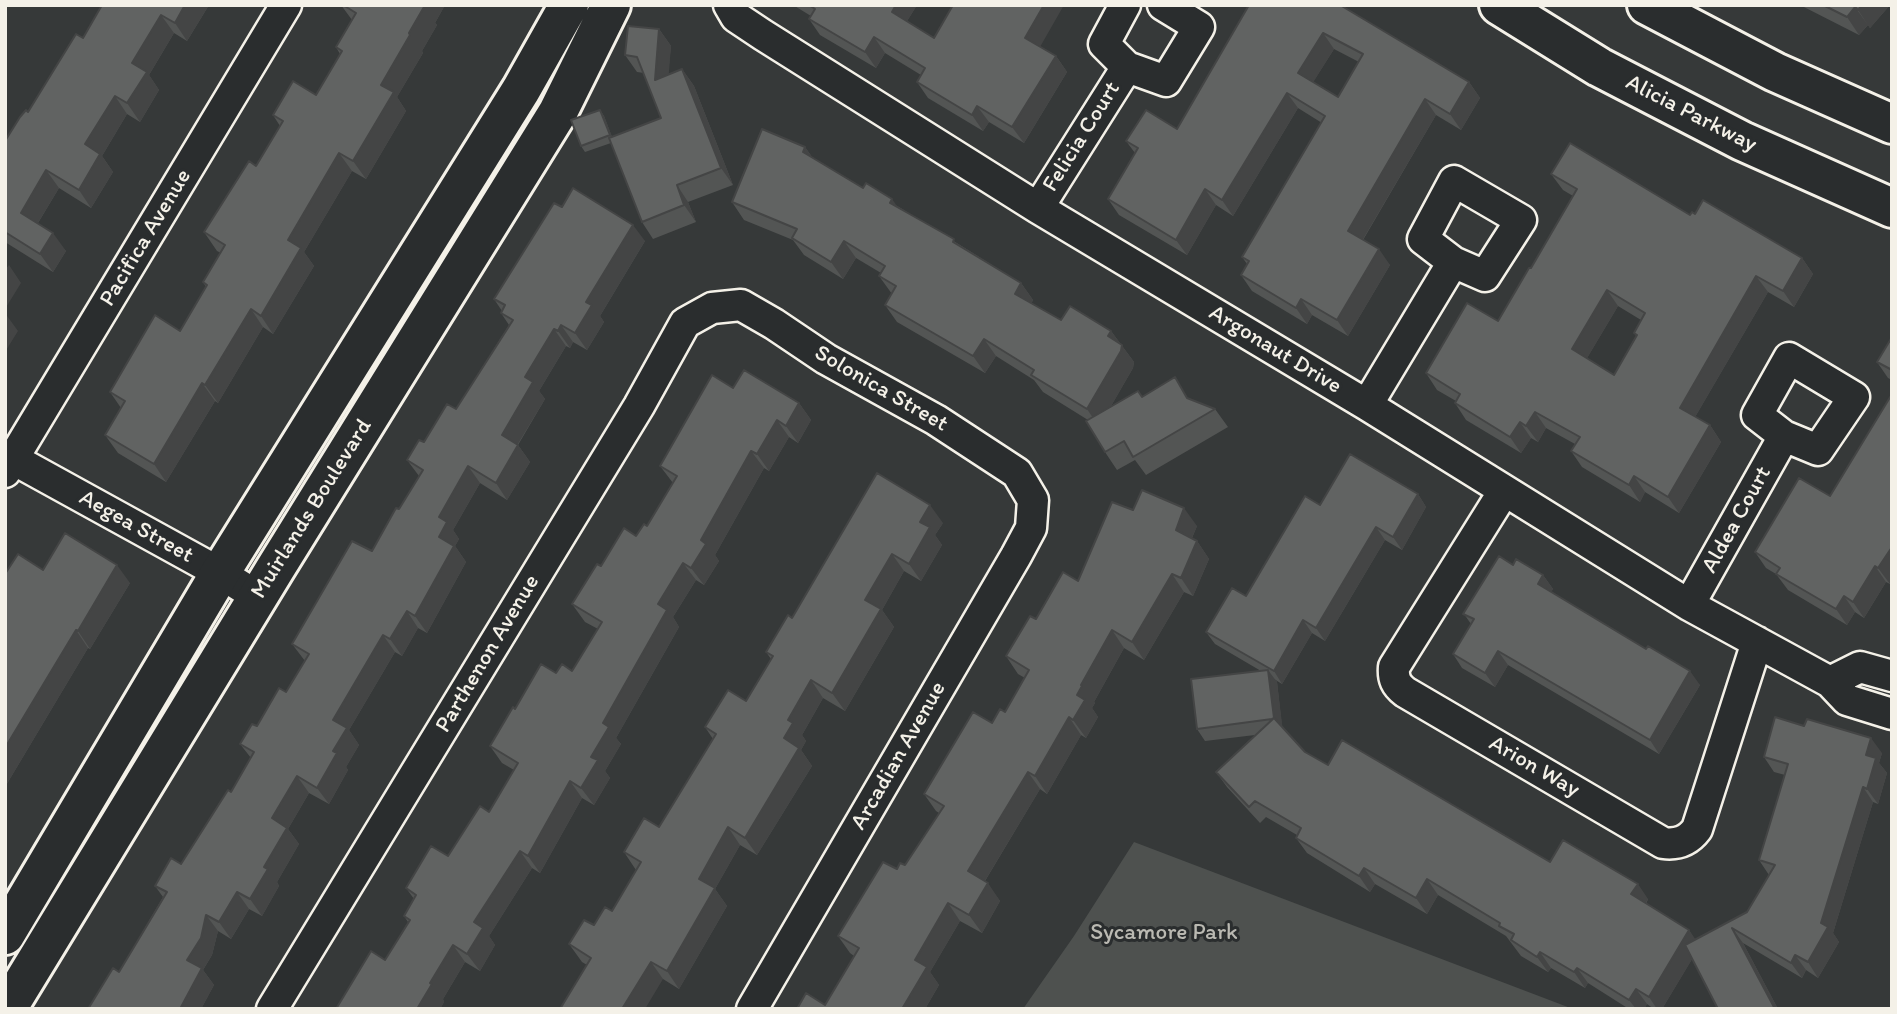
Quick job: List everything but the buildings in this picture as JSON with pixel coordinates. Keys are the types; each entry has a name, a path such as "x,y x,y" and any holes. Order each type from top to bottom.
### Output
{"main road":[{"name":"Muirlands Boulevard","path":"5,935 220,573 521,90 569,5"},
{"name":"Muirlands Boulevard","path":"7,1009 558,112 611,5"},
{"name":"Alicia Parkway","path":"1499,5 1599,66 1742,141 1892,208"},
{"path":"1647,5 1775,72 1892,124"}],"street":[{"name":"Pacifica Avenue","path":"9,465 286,5"},
{"name":"Argonaut Drive","path":"729,5 736,17 763,35 1038,208 1367,405 1689,605 1830,682 1847,700 1892,714"},
{"name":"Felicia Court","path":"1125,5 1104,44 1127,67 1166,81 1199,27 1163,5"},
{"name":"Felicia Court","path":"1038,208 1127,67"},
{"path":"1367,405 1452,262"},
{"name":"Solonica Street","path":"712,308 741,305 827,359 936,420 1017,473 1033,500"},
{"name":"Parthenon Avenue","path":"272,1009 639,406 685,323 712,308"},
{"name":"Aldea Court","path":"1689,605 1784,436"},
{"name":"Aegea Street","path":"9,465 220,573 258,597"},
{"name":"Arion Way","path":"1504,491 1394,667 1393,677 1405,692 1663,843 1673,844 1691,837 1697,829 1757,642"},
{"name":"Arcadian Avenue","path":"752,1009 1016,556 1031,528 1033,500"},
{"path":"1830,682 1860,667 1892,676"}],"green space":[{"name":"Sycamore Park","path":"1134,842 1573,1009 1023,1009"}]}
